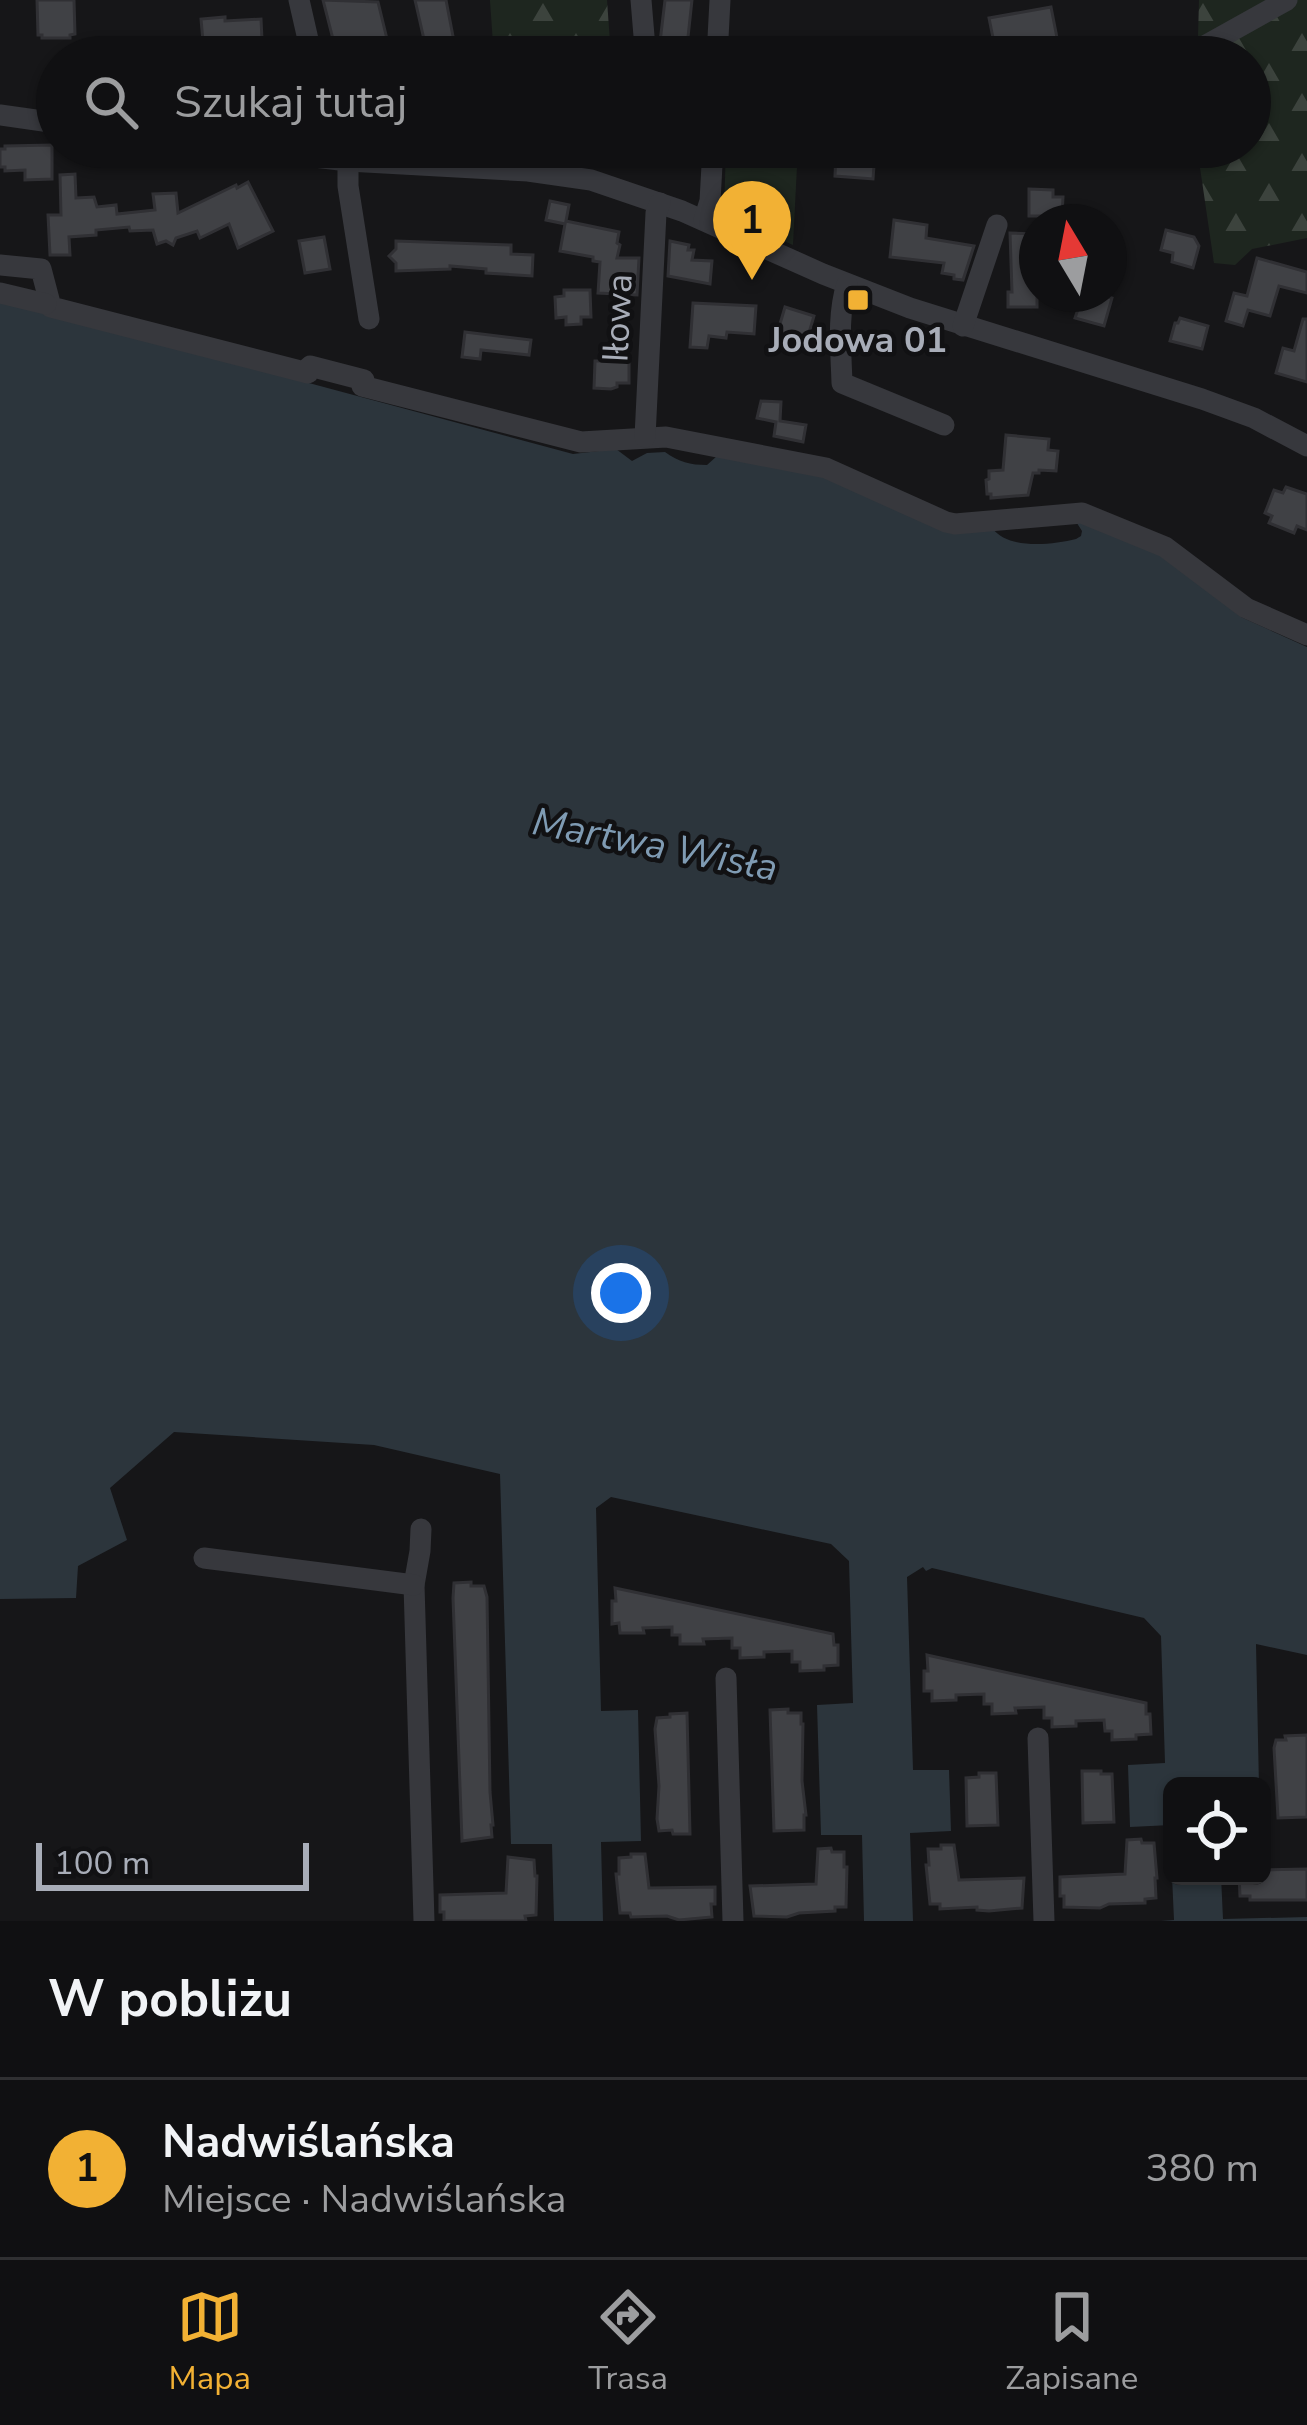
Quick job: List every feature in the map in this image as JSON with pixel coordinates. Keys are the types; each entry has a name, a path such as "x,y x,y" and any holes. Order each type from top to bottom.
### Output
{"street":[{"path":"299,0 307,36"},
{"path":"640,0 644,36"},
{"path":"718,36 720,0"},
{"path":"1223,36 1287,0"},
{"path":"0,115 36,120"},
{"path":"342,168 370,319"},
{"path":"490,168 591,180 660,202 848,284 963,326 1202,399 1255,418 1307,446"},
{"path":"704,220 711,168"},
{"name":"Iłowa","path":"645,437 660,202"},
{"path":"963,326 997,225"},
{"path":"0,265 41,269 51,307 308,373 310,366 364,380 362,386 581,442 666,437 826,468 946,523 1082,513 1165,547 1246,608 1307,635"},
{"path":"848,284 842,302 842,383 944,424"},
{"path":"0,292 46,304"},
{"path":"421,1529 414,1585 424,1921"},
{"path":"204,1558 414,1585"},
{"path":"725,1678 733,1921"},
{"path":"1038,1738 1044,1921"}],"green space":[{"path":"490,0 607,0 610,36 493,36"},
{"path":"1199,0 1307,0 1307,238 1252,249 1235,265 1214,263 1200,168 1271,168 1271,36 1198,36"},
{"path":"725,168 797,168 793,245 727,217"}],"water":[{"name":"Martwa Wisła","path":"0,300 573,454 616,449 632,461 647,453 665,452 685,462 707,465 717,456 822,474 992,528 1019,543 1076,539 1082,531 1075,520 1169,558 1241,617 1307,647 1307,1655 1256,1644 1259,1777 1163,1777 1163,1825 1130,1827 1128,1765 1165,1763 1161,1636 1144,1618 923,1567 907,1577 913,1770 949,1770 951,1831 910,1833 913,1921 864,1921 862,1835 821,1835 817,1705 853,1703 849,1561 831,1544 611,1497 596,1508 601,1711 638,1710 641,1841 601,1842 603,1921 554,1921 552,1844 511,1844 500,1474 374,1445 174,1432 110,1488 127,1540 78,1566 76,1598 0,1599"},
{"path":"1172,1885 1221,1885 1223,1919 1307,1917 1307,1921 1161,1921 1174,1920"}],"building":[{"path":"37,0 74,0 75,34 38,35"},
{"path":"323,0 378,2 386,36 332,36"},
{"path":"415,0 446,0 453,36 423,36"},
{"path":"665,0 692,0 688,36 661,36"},
{"path":"1051,7 1057,36 993,36 989,18"},
{"path":"201,19 261,19 262,36 202,36"},
{"path":"36,145 36,168 52,168 52,179 25,180 25,170 5,171 0,167 0,149"},
{"path":"835,168 874,168 873,179 835,176"},
{"path":"75,174 76,198 94,197 97,207 116,205 117,214 155,210 153,194 176,193 178,213 248,182 273,231 238,248 229,224 200,238 197,231 176,238 173,245 157,244 153,230 96,230 96,235 69,237 70,255 50,255 48,215 61,215 60,175"},
{"path":"1029,189 1053,190 1053,197 1063,197 1063,204 1029,204"},
{"path":"550,201 569,205 566,221 619,232 617,258 639,258 637,295 598,293 600,262 560,251 565,224 546,220"},
{"path":"894,220 927,225 926,238 974,246 963,280 942,273 944,263 890,257"},
{"path":"1166,230 1194,237 1199,246 1193,268 1172,262 1173,253 1161,250"},
{"path":"1010,233 1019,233 1019,307 1008,307 1008,292 1012,292"},
{"path":"324,237 330,269 305,273 299,241"},
{"path":"396,241 511,245 511,254 533,255 532,276 450,266 396,271 389,256"},
{"path":"670,241 689,245 688,250 694,250 692,260 712,261 710,284 668,276"},
{"path":"1257,258 1307,272 1307,293 1279,286 1270,316 1248,310 1243,326 1226,321 1234,293 1247,296"},
{"path":"564,290 590,290 591,317 581,317 581,324 566,325 566,317 556,318 555,297 564,296"},
{"path":"693,303 756,306 754,334 727,332 726,338 709,336 707,348 690,347"},
{"path":"785,307 814,316 806,343 777,334"},
{"path":"1077,312 1108,312 1104,326 1075,318"},
{"path":"1180,318 1208,326 1202,349 1170,341"},
{"path":"1303,319 1307,319 1307,382 1276,373 1283,348 1294,351"},
{"path":"465,332 531,340 529,355 481,350 480,359 462,357"},
{"path":"595,361 629,361 629,383 594,388"},
{"path":"761,401 781,402 780,421 806,425 803,442 774,436 776,422 757,418"},
{"path":"1006,435 1049,439 1048,450 1058,451 1056,471 1033,473 1028,495 991,498 986,480 989,471 1003,470"},
{"path":"1286,487 1307,494 1307,530 1297,526 1294,533 1269,523 1272,516 1265,513 1274,490 1283,493"},
{"path":"471,1582 471,1586 484,1586 487,1597 493,1825 492,1837 462,1841 453,1598 454,1583"},
{"path":"615,1588 833,1634 838,1665 800,1671 800,1662 792,1662 792,1651 740,1658 740,1648 732,1648 732,1638 680,1644 680,1635 672,1635 672,1627 620,1633 619,1623 612,1624"},
{"path":"927,1655 1146,1703 1151,1734 1112,1740 1104,1720 1052,1727 1052,1718 1044,1718 1044,1707 992,1714 992,1704 984,1704 984,1694 932,1701 932,1691 924,1691"},
{"path":"788,1709 788,1713 801,1713 803,1724 806,1815 804,1830 774,1831 770,1710"},
{"path":"687,1713 690,1834 673,1834 672,1830 659,1831 655,1729 657,1718"},
{"path":"1307,1735 1307,1817 1278,1818 1276,1740"},
{"path":"1082,1771 1112,1774 1114,1822 1083,1823"},
{"path":"979,1773 996,1773 998,1825 967,1826 966,1778 979,1777"},
{"path":"1127,1840 1154,1843 1156,1898 1100,1908 1064,1907 1060,1877 1125,1874"},
{"path":"941,1845 954,1845 959,1880 1024,1878 1022,1908 940,1909 940,1904 930,1904 928,1849 941,1849"},
{"path":"818,1849 844,1852 846,1907 787,1917 754,1916 750,1886 816,1884"},
{"path":"645,1854 649,1888 715,1887 712,1917 679,1920 620,1913 616,1874 619,1858"},
{"path":"508,1857 534,1860 536,1915 525,1916 526,1921 444,1921 440,1895 506,1893"},
{"path":"1307,1869 1307,1900 1240,1896 1239,1885 1271,1885 1271,1870"}],"place":[{"name":"Nadwiślańska","path":"752,280"},
{"name":"Jodowa 01","path":"858,300"}]}
